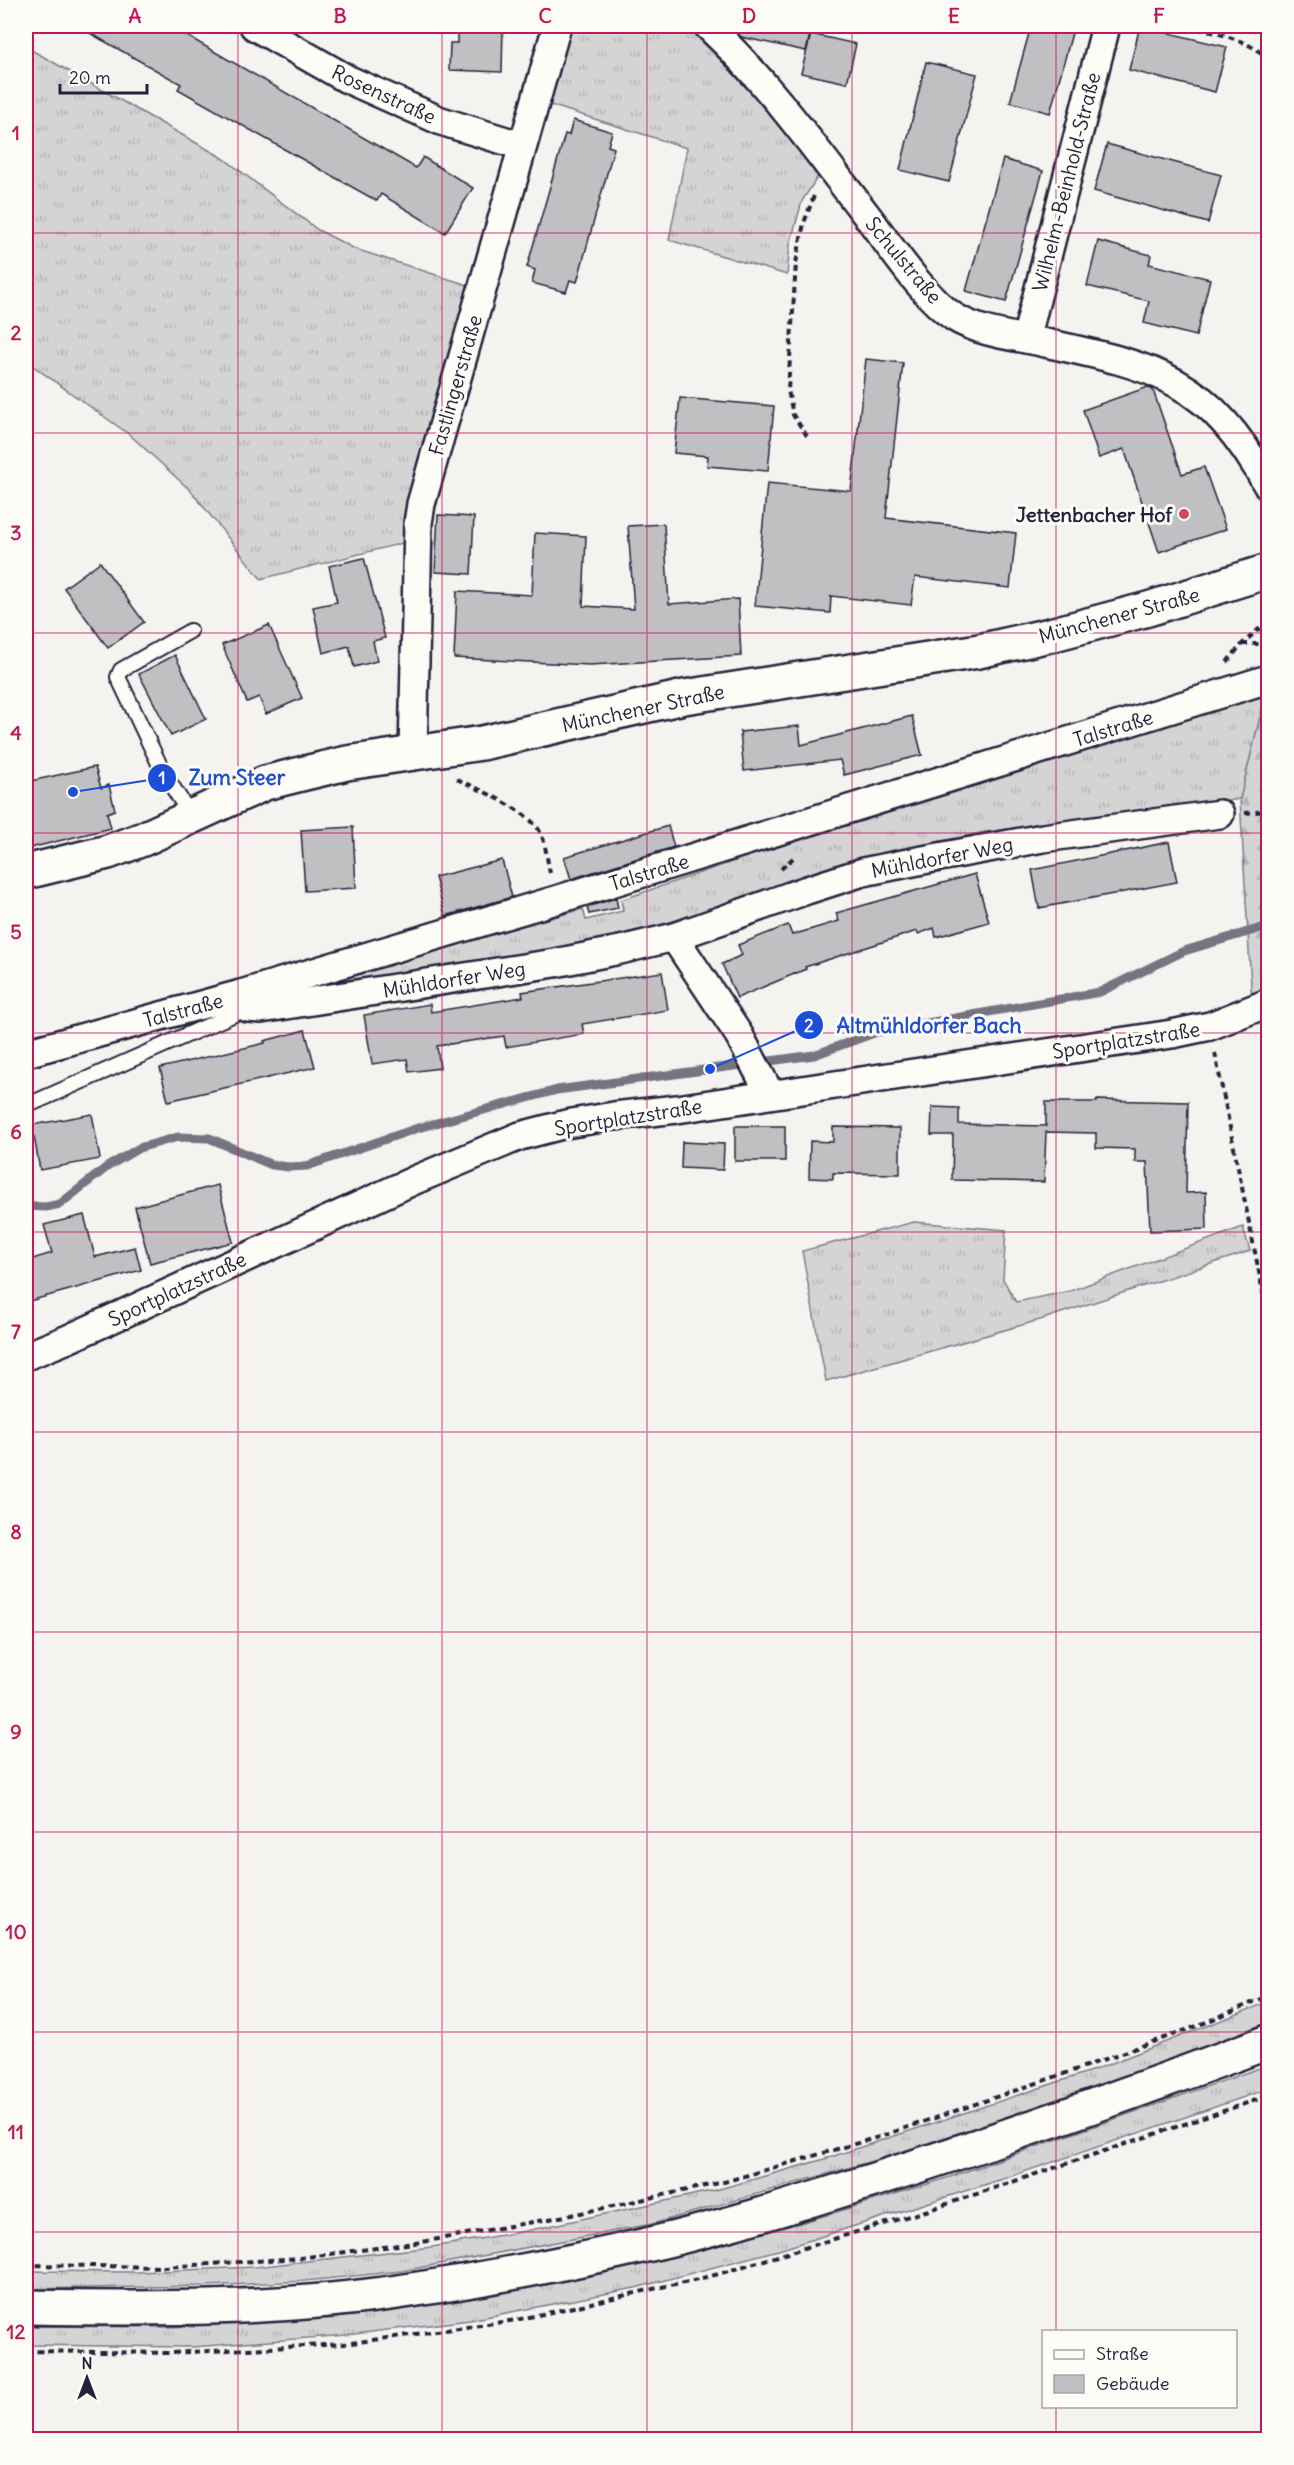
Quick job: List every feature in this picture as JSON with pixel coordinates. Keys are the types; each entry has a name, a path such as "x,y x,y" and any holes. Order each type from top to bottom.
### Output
{"street":[{"name":"Rosenstraße","path":"254,26 355,83 441,121 522,146"},
{"name":"Fastlingerstraße","path":"413,754 418,523 421,504 557,26"},
{"name":"Wilhelm-Beinhold-Straße","path":"1026,339 1106,26"},
{"name":"Schulstraße","path":"721,31 912,275 954,317 998,334 1120,359 1158,373 1186,387 1215,411 1241,440 1269,486"},
{"name":"Münchener Straße","path":"26,872 108,852 143,839 265,783 347,763 482,743 684,697 784,679 979,651 1148,609 1269,571"},
{"name":"Talstraße","path":"26,1053 245,1001 556,900 1269,679"},
{"name":"Mühldorfer Weg","path":"245,1001 275,1007 543,965 674,937 863,872 994,846 1220,814"},
{"path":"674,937 739,1035 767,1088"},
{"name":"Sportplatzstraße","path":"26,1356 68,1339 415,1180 520,1136 566,1124 677,1109 767,1088 1210,1026 1269,1003"},
{"path":"26,2307 121,2309 224,2307 314,2301 409,2290 527,2270 653,2243 774,2211 991,2142 1269,2042"}],"lane":[{"path":"190,631 121,670 118,677 163,772 191,816"},
{"path":"26,1106 245,1001"}],"path":[{"path":"1188,26 1230,37 1256,47 1269,58"},
{"path":"807,436 793,414 788,390 796,263 812,197 832,171"},
{"path":"1242,644 1269,644"},
{"path":"495,798 532,821 541,832 556,900"},
{"path":"777,874 784,864 800,853"},
{"path":"1210,1026 1269,1317"},
{"path":"26,2265 165,2267 300,2258 422,2242 571,2215 713,2184 892,2132 1175,2034 1269,1996"}],"green space":[{"path":"569,26 693,26 715,47 820,173 802,201 790,245 787,275 669,240 687,148 547,104"},
{"path":"26,47 223,158 318,230 355,249 474,287 407,542 261,579 191,491 130,435 26,361"},
{"path":"1266,693 1240,799 985,832 894,851 793,881 678,924 594,945 282,993 583,909 586,920 623,911 621,900 867,816"},
{"path":"1266,693 1268,693 1268,994 1252,1002 1240,799"},
{"path":"914,1222 1006,1230 1003,1279 1016,1302 1070,1291 1243,1227 1250,1251 1043,1319 826,1381 802,1251"},
{"path":"1268,2002 1268,2025 1233,2039 963,2135 652,2224 402,2271 305,2281 207,2286 26,2289 26,2271 138,2272 255,2267 432,2247 526,2231 716,2190 828,2158 1094,2070"},
{"path":"1268,2065 1268,2089 1006,2178 782,2249 635,2288 470,2320 346,2335 192,2347 26,2345 26,2326 170,2327 321,2318 481,2297 650,2262 804,2222 950,2177"}],"building":[{"path":"77,26 170,26 416,168 423,157 473,188 445,233 381,194 377,201 300,158 178,89 181,84"},
{"path":"457,26 503,26 502,72 449,70 450,43 457,43"},
{"path":"736,26 812,26 806,51 741,37 736,31"},
{"path":"1031,26 1074,26 1050,113 1010,102"},
{"path":"1140,26 1227,47 1215,92 1129,70"},
{"path":"811,34 856,44 847,83 801,73"},
{"path":"926,62 977,74 949,182 900,170"},
{"path":"573,120 612,132 608,146 614,148 577,282 570,280 566,292 532,283 535,270 527,267 565,134 569,135"},
{"path":"1107,144 1221,175 1208,223 1094,191"},
{"path":"1003,159 1043,171 1006,302 966,291"},
{"path":"1098,241 1151,255 1149,264 1210,279 1196,336 1144,323 1149,301 1087,286"},
{"path":"866,359 903,363 886,518 1016,533 1010,588 915,577 911,605 831,596 830,613 755,606 767,483 851,491"},
{"path":"1148,387 1153,390 1182,474 1204,467 1226,529 1159,552 1124,449 1099,458 1083,410"},
{"path":"680,398 774,406 768,471 707,466 708,456 674,453"},
{"path":"438,515 474,517 471,574 435,572"},
{"path":"664,524 669,604 738,599 741,656 590,665 454,658 457,591 532,595 535,533 586,536 583,606 634,609 628,526"},
{"path":"364,558 385,638 373,641 377,661 354,667 349,646 323,653 313,607 337,602 329,566"},
{"path":"100,562 144,622 108,648 64,588"},
{"path":"269,625 302,698 266,714 259,697 247,702 222,645"},
{"path":"175,655 206,719 171,736 139,674"},
{"path":"912,716 922,755 844,775 840,760 744,771 740,732 799,726 801,745"},
{"path":"95,767 101,788 109,785 115,810 107,813 111,828 26,849 26,782"},
{"path":"668,826 674,847 571,879 564,857"},
{"path":"353,827 356,888 305,891 301,830"},
{"path":"1169,842 1177,882 1039,908 1032,870"},
{"path":"502,860 512,897 445,916 435,877"},
{"path":"975,874 989,922 936,937 934,928 918,934 917,931 805,967 806,969 737,998 722,964 742,955 738,945 788,925 792,935 839,921 836,913"},
{"path":"616,898 618,908 589,914 587,907"},
{"path":"662,972 668,1010 582,1024 584,1034 506,1047 504,1036 437,1046 440,1068 409,1072 407,1059 372,1064 364,1015 430,1004 431,1012 523,997 522,992"},
{"path":"305,1030 315,1067 168,1101 160,1068 265,1043 264,1041"},
{"path":"1097,1100 1188,1102 1186,1193 1206,1192 1207,1229 1150,1231 1147,1162 1135,1162 1135,1149 1096,1148 1096,1133 1046,1132 1044,1182 952,1180 953,1135 931,1135 932,1107 959,1108 959,1124 1046,1126 1046,1102 1097,1102"},
{"path":"92,1114 100,1159 40,1170 32,1125"},
{"path":"735,1126 785,1126 785,1161 735,1161"},
{"path":"833,1127 900,1128 900,1174 833,1173 833,1179 809,1178 810,1141 833,1142"},
{"path":"682,1142 724,1144 723,1170 681,1168"},
{"path":"218,1185 233,1242 150,1263 135,1207"},
{"path":"84,1215 95,1257 135,1247 141,1270 26,1302 26,1261 52,1253 44,1225"}],"waterway":[{"path":"26,1206 46,1207 60,1204 107,1167 139,1148 178,1137 209,1138 272,1165 307,1166 418,1128 557,1090 814,1055 877,1032 1100,992 1184,951 1268,926"}],"place":[{"name":"Jettenbacher Hof","path":"1184,514"},
{"name":"Zum Steer","path":"73,792"},
{"name":"Altmühldorfer Bach","path":"710,1069"}]}
